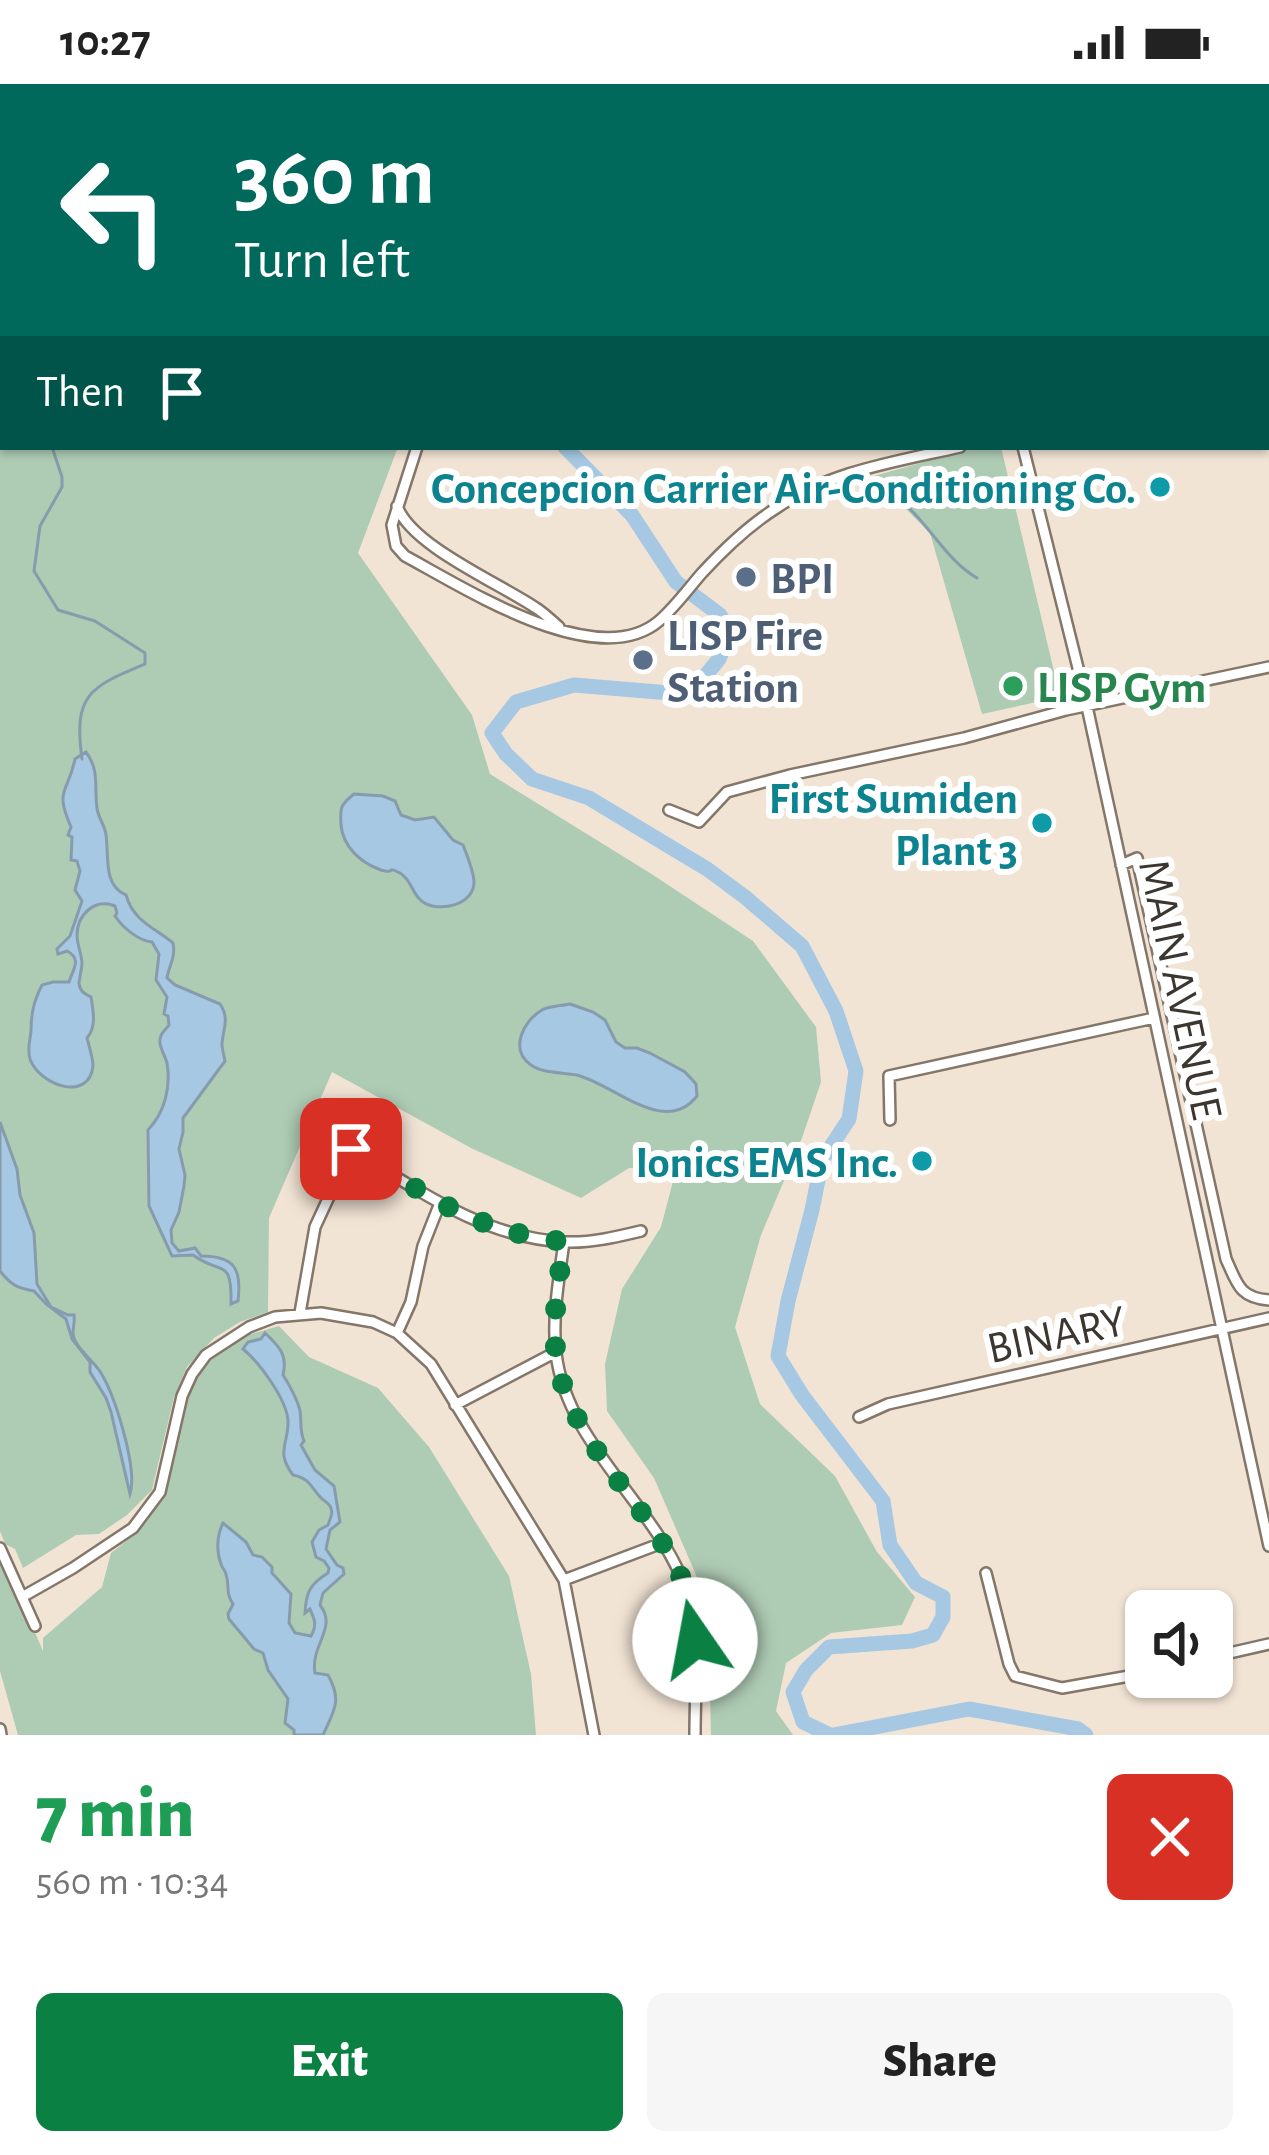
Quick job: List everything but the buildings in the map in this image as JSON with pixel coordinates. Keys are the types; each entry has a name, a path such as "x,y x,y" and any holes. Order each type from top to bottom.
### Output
{"street":[{"path":"415,450 392,525 395,546 513,615 591,636 634,633 654,626 736,538 800,494 886,464 947,450"},
{"name":"MAIN AVENUE","path":"1024,450 1087,706 1269,1546"},
{"path":"397,506 411,527 447,555 562,629"},
{"path":"395,546 411,527"},
{"path":"429,569 447,555"},
{"path":"669,810 699,822 728,792 790,775 1269,667"},
{"path":"1121,866 1137,858 1226,1259 1239,1288 1251,1298 1269,1300"},
{"path":"890,1120 889,1076 1154,1018"},
{"path":"299,1313 314,1227 351,1149 364,1106"},
{"path":"351,1149 440,1203 500,1230 564,1242 640,1232"},
{"path":"397,1333 440,1203"},
{"path":"564,1242 556,1352 563,1383 577,1418 683,1581 695,1640 695,1735"},
{"path":"22,1597 133,1528 160,1492 182,1396 206,1355 249,1327 275,1317 299,1313 373,1322 397,1333 431,1364 564,1580 594,1735"},
{"name":"BINARY","path":"859,1417 888,1404 1269,1318"},
{"path":"455,1405 556,1352"},
{"path":"564,1580 662,1543"},
{"path":"0,1549 35,1626"},
{"path":"986,1573 1015,1676 1062,1688 1125,1677"},
{"path":"1233,1652 1269,1644"}],"green space":[{"path":"0,450 397,450 358,553 472,715 490,774 753,941 816,1027 821,1082 761,1235 735,1327 760,1404 835,1476 877,1552 915,1597 902,1625 831,1633 786,1663 776,1711 793,1735 711,1735 700,1584 654,1478 607,1411 605,1364 622,1289 661,1227 676,1170 629,1168 581,1198 471,1148 332,1072 269,1218 268,1312 214,1338 187,1367 174,1397 152,1490 99,1534 76,1535 23,1568 0,1531"},
{"path":"967,450 1002,450 1060,697 982,714 930,533 898,501 863,479"},
{"path":"279,1326 309,1357 378,1388 429,1447 509,1576 531,1674 536,1735 18,1735 0,1671 0,1551 43,1651 43,1638 102,1587 111,1553 139,1531 164,1494 185,1406 204,1366 226,1345"}],"water":[{"path":"86,752 95,773 97,808 114,885 139,918 173,943 167,978 220,1004 225,1014 225,1061 183,1118 179,1149 184,1186 171,1230 172,1243 179,1251 195,1248 201,1256 221,1258 233,1266 239,1290 238,1301 231,1304 227,1273 193,1255 172,1256 149,1206 148,1130 163,1107 168,1081 160,1040 169,1025 164,1014 167,997 156,980 159,954 152,942 122,925 115,906 94,906 78,928 80,986 91,997 93,1013 87,1038 93,1063 90,1077 74,1087 63,1086 43,1076 30,1059 32,1013 42,985 69,982 75,965 72,954 58,954 57,949 70,936 82,901 75,890 80,871 77,861 71,860 71,827 63,798 75,759"},
{"path":"354,794 395,801 401,815 415,820 434,817 463,845 474,881 469,896 455,905 430,905 419,899 400,873 381,870 360,858 349,847 341,825 342,807"},
{"path":"570,1004 605,1020 616,1042 625,1048 650,1053 685,1072 696,1084 697,1096 684,1107 655,1110 592,1080 531,1065 521,1052 524,1028 542,1010"},
{"path":"0,1122 34,1233 37,1284 51,1307 74,1315 74,1339 107,1384 128,1451 130,1494 106,1398 90,1372 90,1362 72,1339 66,1319 46,1304 34,1291 15,1285 0,1271"},
{"path":"265,1333 283,1356 283,1375 300,1411 301,1445 315,1470 334,1486 340,1522 330,1530 326,1549 344,1574 323,1593 320,1605 326,1621 315,1663 315,1673 328,1675 336,1698 323,1735 294,1735 285,1723 288,1699 268,1670 263,1653 229,1619 233,1604 218,1554 223,1523 246,1542 253,1555 272,1567 291,1594 289,1623 295,1633 311,1636 315,1622 310,1609 305,1613 306,1599 329,1568 316,1557 312,1542 328,1525 332,1511 288,1467 286,1411 270,1381 243,1349"}],"waterway":[{"path":"53,450 62,487 40,526 34,571 58,610 95,621 145,653 145,664 99,687 83,706 82,759"},
{"path":"568,450 632,515 676,582 720,615 730,632 719,659 701,681 682,694 574,685 516,702 492,733 532,779 589,798 707,869 802,946 836,1011 856,1071 849,1119 822,1160 778,1356 883,1501 890,1545 916,1583 943,1597 943,1617 933,1635 829,1647 806,1670 793,1692 803,1722 830,1735"},
{"path":"874,487 904,503 977,578"},
{"path":"833,1735 969,1709 1078,1729 1086,1735"}],"place":[{"name":"Concepcion Carrier Air-Conditioning Co.","path":"1160,487"},
{"name":"BPI","path":"746,577"},
{"name":"LISP Fire Station","path":"643,660"},
{"name":"LISP Gym","path":"1013,686"},
{"name":"First Sumiden Plant 3","path":"1042,823"},
{"name":"Ionics EMS Inc.","path":"922,1161"}],"route":[{"path":"351,1149 440,1203 500,1230 564,1242 556,1352 563,1383 577,1418 683,1581 695,1640"}]}
